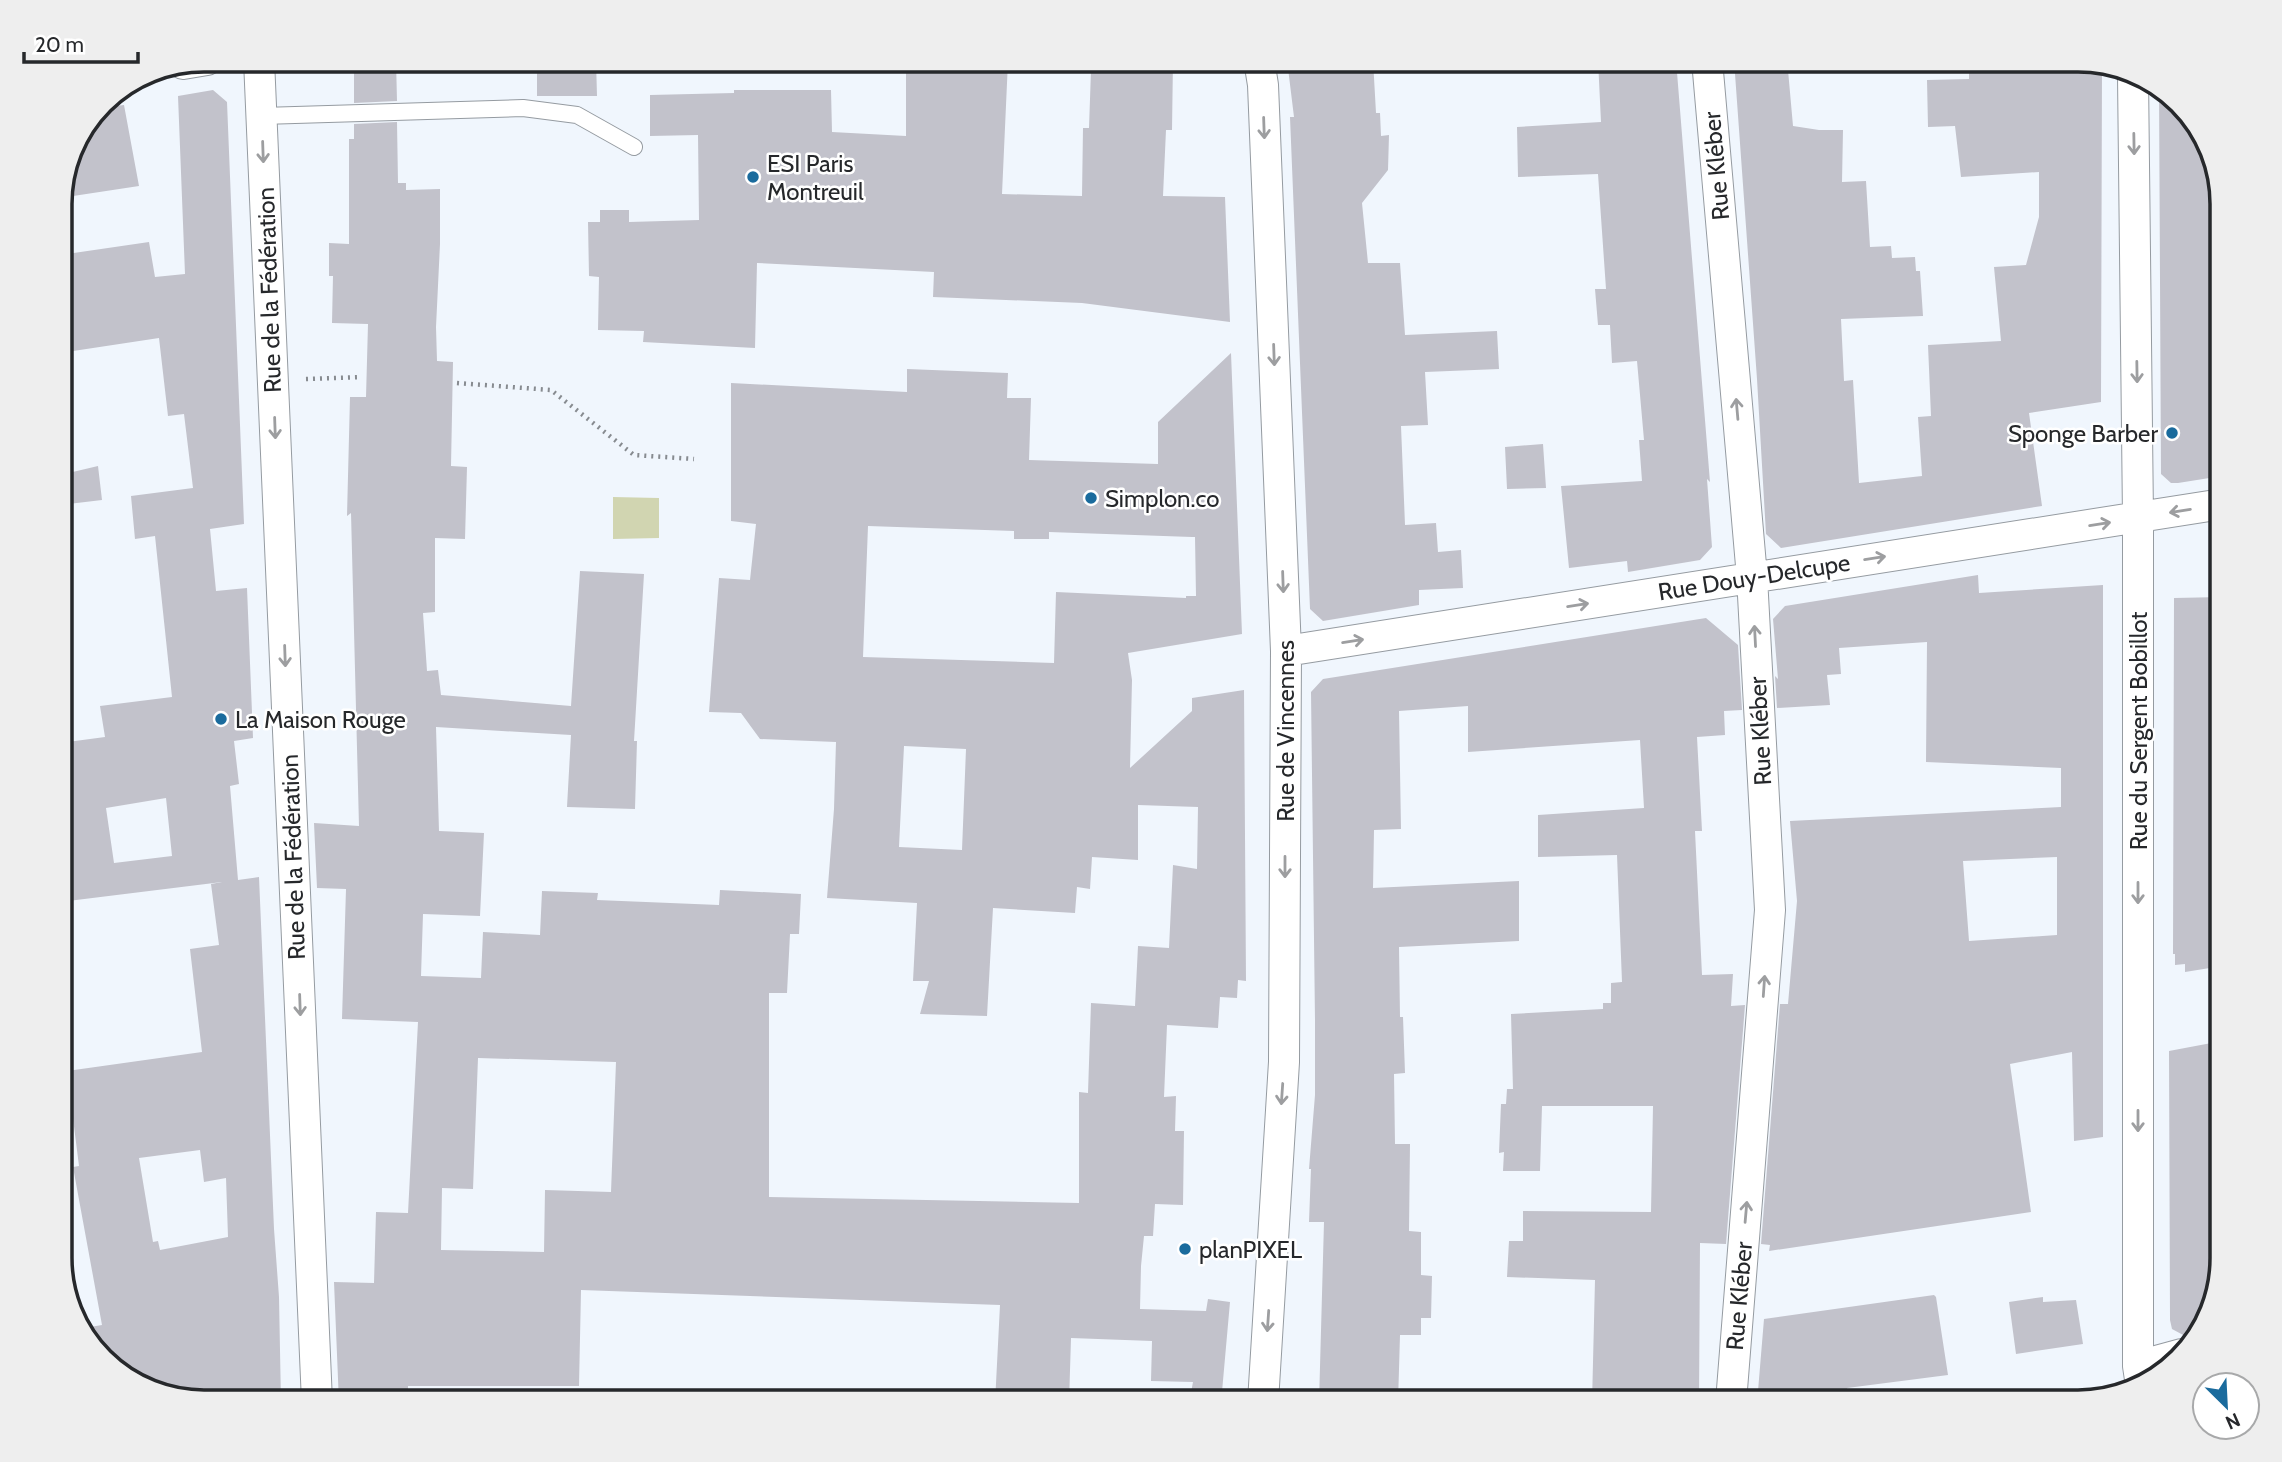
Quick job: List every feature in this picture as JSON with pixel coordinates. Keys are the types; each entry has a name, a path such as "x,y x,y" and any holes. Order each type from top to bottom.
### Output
{"street":[{"name":"Rue de la Fédération","path":"260,72 316,1390"},
{"name":"Rue de Vincennes","path":"1261,72 1286,652 1284,1062 1264,1390"},
{"name":"Rue Kléber","path":"1708,72 1752,577 1770,910 1732,1390"},
{"name":"Rue du Sergent Bobillot","path":"2133,84 2138,518 2140,1375"},
{"name":"Rue Douy-Delcupe","path":"1286,652 2210,506"}],"lane":[{"path":"262,116 523,108 577,115 634,147"}],"path":[{"path":"273,380 361,377"},
{"path":"457,383 551,390 634,455 694,459"}],"green space":[{"path":"613,497 659,498 659,538 613,539"}],"building":[{"path":"354,72 396,72 397,101 354,103"},
{"path":"537,72 596,72 597,96 537,96"},
{"path":"906,72 1008,72 1002,194 1082,196 1083,128 1089,128 1091,72 1173,72 1172,130 1166,130 1163,196 1225,197 1230,322 1082,303 933,297 934,272 757,263 755,348 643,342 644,331 598,330 599,277 589,276 588,222 600,222 600,210 629,210 629,222 699,220 698,135 650,136 650,95 734,93 734,90 831,90 832,132 906,136"},
{"path":"1288,72 1374,72 1376,113 1380,113 1381,136 1389,135 1388,170 1362,203 1368,263 1400,263 1405,335 1497,331 1499,369 1425,372 1428,425 1401,426 1405,525 1436,523 1438,552 1461,550 1463,588 1419,590 1419,605 1323,621 1310,609 1290,117 1294,117"},
{"path":"1599,72 1677,72 1710,482 1707,479 1712,547 1700,560 1628,572 1627,561 1569,568 1561,486 1642,481 1639,440 1644,440 1637,361 1612,363 1610,325 1598,325 1595,289 1606,289 1598,174 1518,177 1517,127 1601,122"},
{"path":"1735,72 1788,72 1793,126 1843,130 1842,182 1866,181 1870,247 1891,246 1892,258 1915,257 1916,271 1920,271 1923,316 1841,319 1844,381 1853,380 1859,483 1922,476 1918,417 1931,416 1928,345 2001,341 1994,267 2026,265 2039,217 2039,172 1961,177 1955,126 1928,127 1927,80 1969,79 1969,72 2102,74 2101,402 2029,413 2042,506 1781,548 1766,534"},
{"path":"213,90 227,102 244,524 210,529 216,591 247,588 253,738 234,741 239,784 230,786 238,880 259,877 279,1297 281,1390 178,1388 145,1377 110,1352 91,1327 102,1325 73,1167 79,1166 72,1111 72,1070 202,1052 190,949 219,945 211,884 222,882 72,901 72,741 105,737 100,706 172,697 155,536 135,539 131,496 193,488 184,414 168,416 159,338 72,351 72,253 149,242 155,277 185,274 178,96","holes":["166,798 172,856 114,863 106,808","200,1150 204,1182 226,1178 228,1237 160,1250 158,1241 153,1242 139,1158"]},
{"path":"2159,99 2178,117 2197,145 2206,169 2210,204 2210,478 2171,483 2161,474"},
{"path":"124,105 139,186 72,196 76,169 85,145 99,123 115,106"},
{"path":"397,122 398,183 406,183 406,190 440,189 437,361 453,362 451,466 467,467 465,539 435,538 435,612 423,613 427,671 438,670 441,695 571,706 580,571 644,574 634,741 637,741 635,809 567,807 571,735 436,727 439,831 484,833 480,916 423,914 421,976 481,978 483,932 540,935 542,891 598,893 597,900 719,905 720,890 801,894 799,934 790,934 787,993 769,993 769,1197 1079,1203 1079,1092 1088,1093 1091,1003 1135,1006 1138,946 1169,948 1173,865 1197,869 1198,807 1138,805 1138,860 1092,857 1090,889 1077,887 1075,913 993,908 987,1016 920,1014 929,981 913,981 917,903 827,898 836,742 760,739 741,713 709,712 719,578 750,580 756,524 731,521 731,383 907,392 907,369 1008,373 1007,398 1031,398 1029,460 1158,464 1158,422 1231,353 1242,634 1128,653 1132,680 1130,768 1192,711 1192,698 1244,690 1246,981 1238,980 1237,998 1220,997 1218,1028 1167,1025 1164,1097 1176,1096 1175,1131 1184,1131 1183,1205 1155,1204 1153,1236 1144,1236 1141,1266 1140,1309 1206,1311 1208,1299 1230,1302 1222,1390 1191,1390 1193,1382 1151,1381 1152,1341 1071,1338 1069,1390 996,1390 1000,1305 581,1290 579,1386 408,1386 408,1390 338,1390 334,1282 374,1283 376,1212 408,1213 418,1022 342,1019 346,889 317,888 314,823 359,826 351,513 347,516 350,397 366,397 368,324 332,323 333,276 329,276 329,243 349,244 349,139 354,139 354,124","holes":["868,526 1014,531 1014,539 1049,539 1049,532 1195,537 1196,596 1186,598 1056,592 1054,663 863,657","904,746 966,749 962,850 899,847","478,1058 616,1062 611,1192 545,1190 544,1252 441,1250 442,1188 473,1189"]},
{"path":"1543,444 1546,488 1507,489 1505,447"},
{"path":"98,466 102,500 72,504 72,472"},
{"path":"1978,575 1979,593 2103,585 2103,1137 2074,1141 2072,1052 2010,1064 2031,1212 1769,1251 1770,1245 1761,1244 1780,1004 1788,1004 1797,901 1790,821 2061,807 2061,768 1926,762 1927,642 1839,648 1841,674 1827,675 1830,705 1777,708 1775,676 1778,679 1773,619 1785,606","holes":["2057,857 2057,935 1969,941 1963,861"]},
{"path":"2210,597 2210,968 2185,972 2185,964 2175,965 2173,954 2174,598"},
{"path":"1706,618 1738,645 1742,710 1724,711 1725,735 1697,737 1702,831 1695,831 1702,975 1733,974 1731,1006 1745,1005 1726,1244 1700,1243 1699,1390 1592,1390 1595,1280 1507,1277 1509,1241 1523,1241 1523,1211 1651,1212 1653,1106 1542,1106 1540,1171 1503,1171 1504,1152 1499,1153 1501,1104 1506,1104 1507,1089 1513,1089 1511,1014 1603,1009 1603,1003 1611,1003 1611,983 1622,982 1617,855 1538,857 1538,815 1644,808 1640,740 1468,752 1468,706 1399,711 1401,829 1374,830 1373,888 1519,881 1519,941 1399,947 1400,1017 1403,1017 1405,1073 1394,1074 1395,1144 1410,1144 1409,1231 1421,1232 1421,1275 1432,1276 1431,1318 1421,1318 1421,1335 1400,1335 1398,1390 1319,1390 1324,1222 1309,1222 1309,1169 1315,1095 1311,692 1323,679"},
{"path":"2210,1043 2210,1267 2203,1301 2185,1336 2172,1329 2170,1320 2169,1051"},
{"path":"1934,1295 1948,1375 1847,1390 1758,1390 1764,1319"},
{"path":"2043,1297 2043,1302 2076,1300 2083,1344 2016,1354 2009,1302"}],"place":[{"name":"ESI Paris Montreuil","path":"753,177"},
{"name":"Sponge Barber","path":"2172,433"},
{"name":"Simplon.co","path":"1091,498"},
{"name":"La Maison Rouge","path":"221,719"},
{"name":"planPIXEL","path":"1185,1249"}]}
